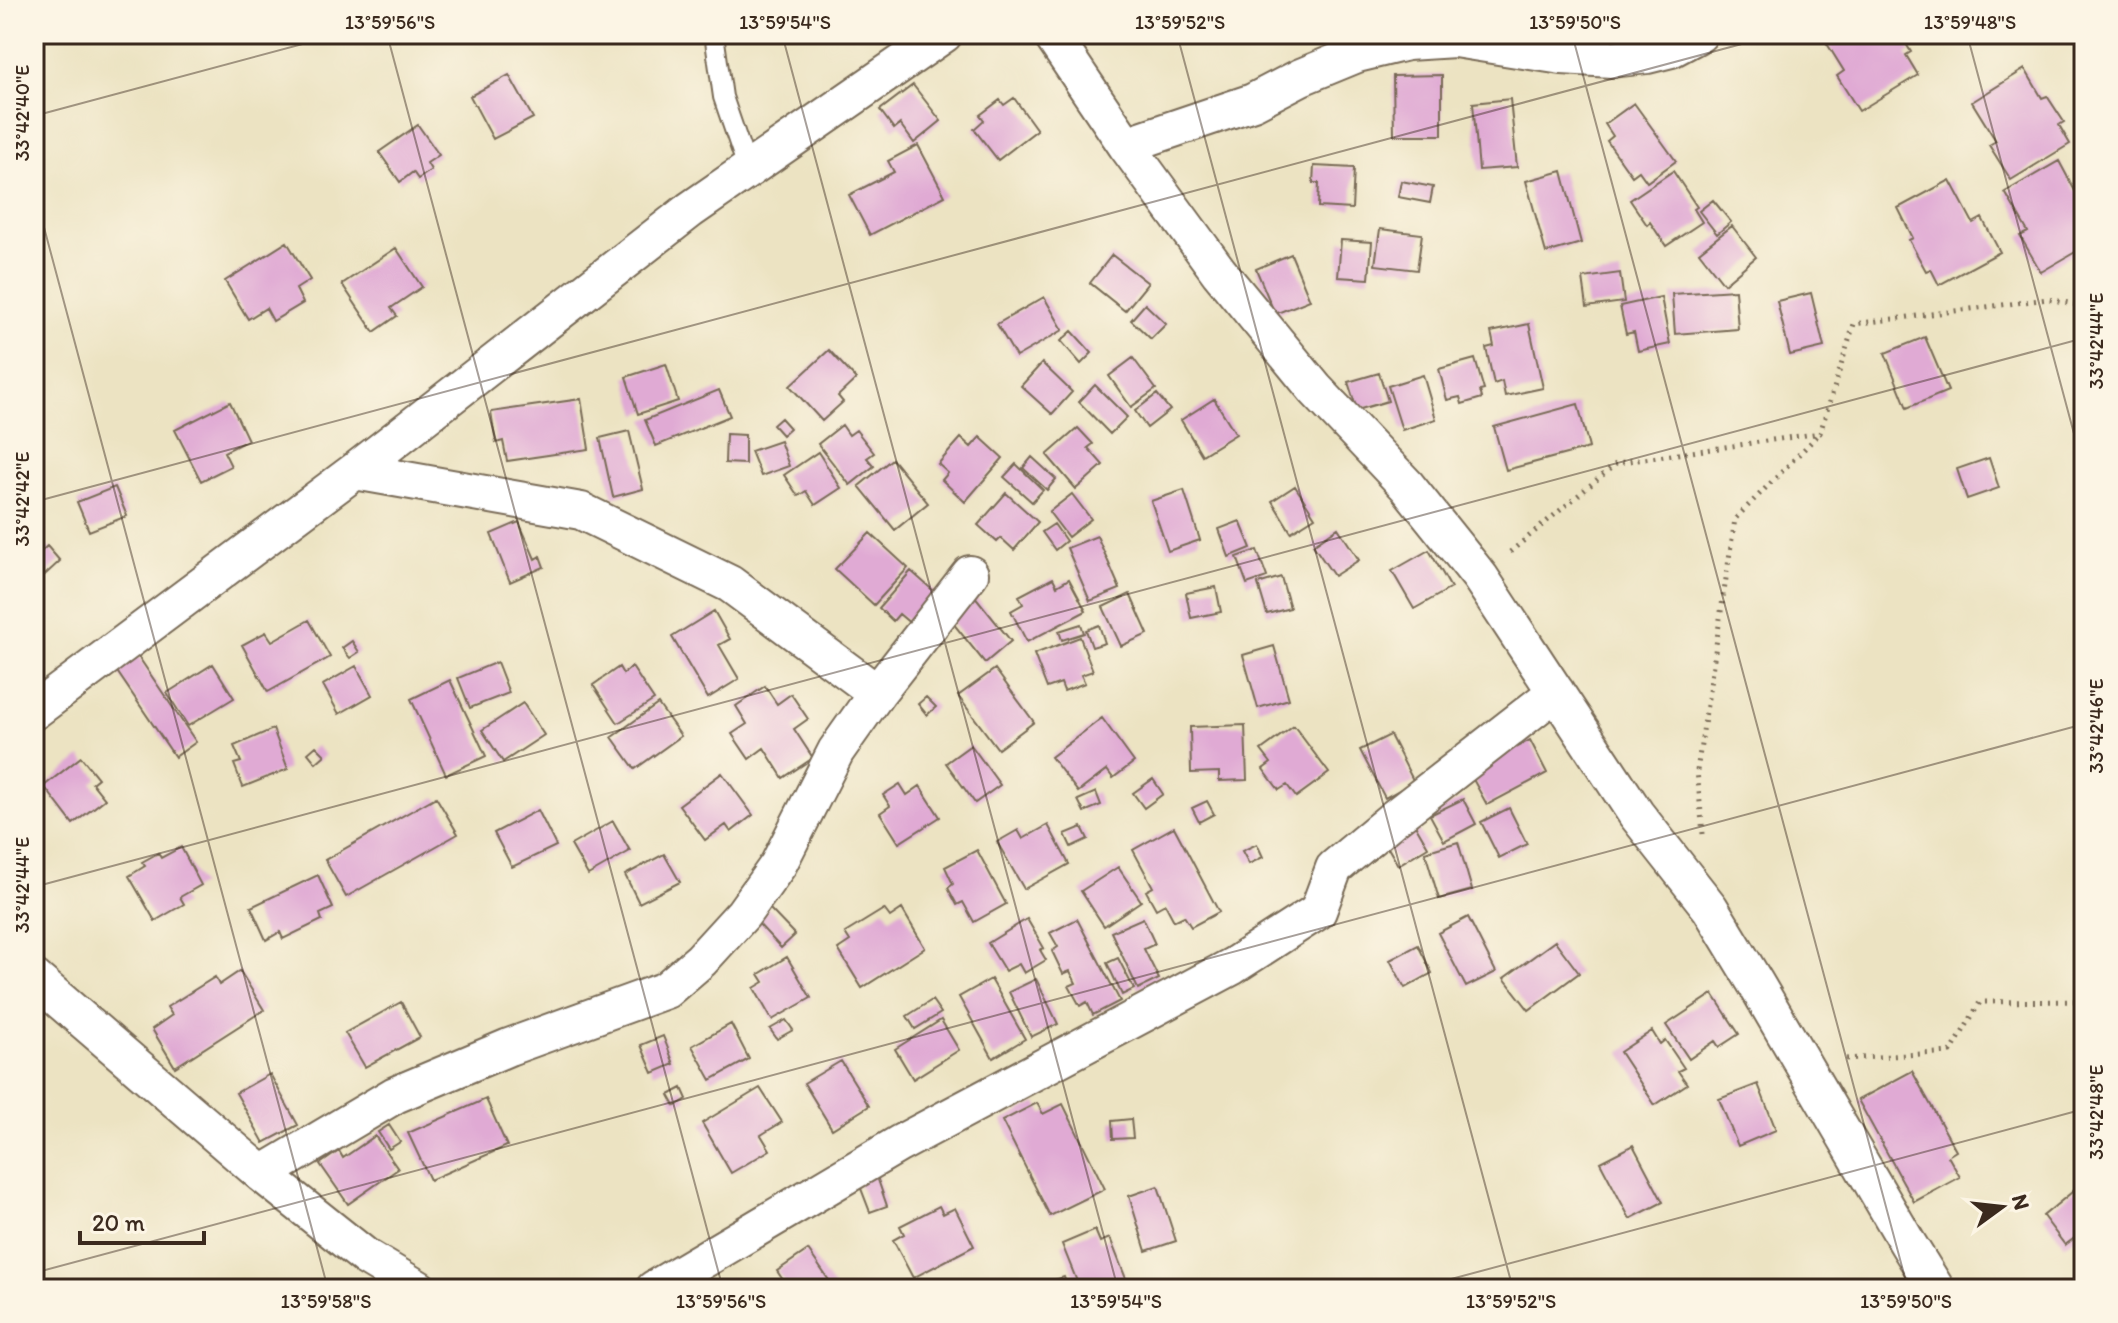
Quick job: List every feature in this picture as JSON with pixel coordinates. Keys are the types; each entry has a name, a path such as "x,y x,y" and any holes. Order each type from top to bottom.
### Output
{"street":[{"path":"34,711 355,471 690,210 944,34"},
{"path":"1051,34 1126,145 1219,272 1315,389 1407,486 1480,577 1636,814 1710,908 1936,1289"},
{"path":"1126,145 1253,102 1301,77 1357,54 1407,42 1455,39 1562,56 1612,59 1671,49 1699,34"},
{"path":"355,471 581,511 730,584 877,693"},
{"path":"262,1174 395,1095 509,1047 666,990 701,960 743,914 778,865 836,751 970,574"},
{"path":"654,1289 899,1144 1233,966 1318,911 1334,868 1556,692"},
{"path":"34,978 262,1174 366,1257 419,1289"}],"lane":[{"path":"714,34 723,97 748,170"}],"path":[{"path":"1704,847 1697,771 1735,519 1820,433 1854,324 2048,299 2084,306"},
{"path":"1480,577 1617,463 1820,433"},
{"path":"1800,1062 1951,1052 1980,1002 2084,1001"}],"building":[{"path":"281,34 298,34 286,41"},
{"path":"1095,34 1115,34 1100,43"},
{"path":"1821,34 1900,34 1911,52 1906,55 1918,75 1859,111 1837,76 1844,71"},
{"path":"2025,69 2042,98 2047,96 2064,122 2059,125 2070,144 2011,180 1989,145 1996,141 1972,102"},
{"path":"509,75 533,118 493,139 470,96"},
{"path":"1442,75 1442,135 1394,135 1393,76"},
{"path":"913,85 941,121 914,143 900,124 894,129 880,110"},
{"path":"1014,98 1037,130 998,160 974,129 984,120 980,115 1000,100 1004,105"},
{"path":"1510,99 1517,167 1479,170 1473,103"},
{"path":"1634,103 1676,161 1647,182 1639,171 1632,176 1607,141 1613,136 1605,124"},
{"path":"418,125 439,155 427,163 431,170 418,179 413,172 400,182 379,152"},
{"path":"918,145 945,196 870,235 849,195 894,172 888,161"},
{"path":"2059,161 2075,191 2081,188 2084,194 2084,247 2041,272 2020,236 2028,232 2005,192"},
{"path":"1314,166 1354,168 1352,209 1318,207 1319,183 1313,183"},
{"path":"1562,171 1581,243 1546,253 1526,181"},
{"path":"1673,171 1697,207 1694,209 1702,222 1666,246 1630,200"},
{"path":"1950,180 1973,223 1982,218 2000,252 1939,285 1931,269 1926,271 1909,240 1913,238 1898,208"},
{"path":"1401,181 1433,187 1430,203 1398,197"},
{"path":"1713,200 1731,222 1717,234 1699,211"},
{"path":"1732,226 1756,257 1724,284 1699,252"},
{"path":"1380,229 1422,234 1417,270 1375,265"},
{"path":"1341,240 1372,242 1369,279 1338,277"},
{"path":"287,242 310,280 296,289 303,303 273,321 266,308 248,319 225,281"},
{"path":"396,248 422,287 391,308 397,316 374,332 342,284"},
{"path":"1291,254 1310,300 1275,314 1256,269"},
{"path":"1112,255 1148,283 1125,311 1090,283"},
{"path":"1620,273 1624,302 1587,307 1583,278"},
{"path":"1735,290 1738,329 1675,334 1672,294"},
{"path":"1811,293 1824,347 1790,355 1777,301"},
{"path":"1044,297 1063,330 1016,357 997,324"},
{"path":"1661,297 1670,344 1638,351 1634,332 1626,334 1620,306"},
{"path":"1145,304 1166,324 1151,339 1131,320"},
{"path":"1529,324 1543,388 1505,396 1502,381 1494,384 1486,348 1494,346 1491,332"},
{"path":"1072,331 1092,353 1081,364 1061,341"},
{"path":"1925,337 1948,391 1907,408 1885,353"},
{"path":"829,350 856,379 838,396 843,402 822,421 790,386"},
{"path":"1133,358 1156,389 1131,407 1109,376"},
{"path":"1475,359 1484,390 1480,391 1482,398 1462,404 1460,397 1447,400 1439,369"},
{"path":"1042,363 1072,392 1052,414 1021,386"},
{"path":"666,364 678,401 638,414 626,377"},
{"path":"1379,373 1388,401 1357,410 1348,382"},
{"path":"1423,375 1436,419 1402,430 1388,386"},
{"path":"1095,385 1127,417 1110,434 1079,402"},
{"path":"719,390 730,416 656,446 645,420"},
{"path":"1157,394 1170,410 1147,428 1135,411"},
{"path":"581,399 589,449 507,461 503,441 496,443 491,412"},
{"path":"1214,399 1236,434 1202,455 1181,420"},
{"path":"230,402 248,440 224,452 231,466 201,481 175,430"},
{"path":"1578,404 1589,448 1506,470 1494,427"},
{"path":"781,418 790,428 782,435 773,425"},
{"path":"842,425 849,435 856,430 874,453 867,458 874,466 850,485 818,444"},
{"path":"1078,428 1093,444 1088,448 1103,465 1076,489 1047,455"},
{"path":"629,431 643,489 613,497 600,438"},
{"path":"726,434 745,435 745,464 725,463"},
{"path":"980,437 1003,458 965,502 942,480 948,473 938,464 961,438 971,447"},
{"path":"780,441 789,466 761,476 751,451"},
{"path":"818,452 841,488 815,505 806,491 798,496 784,475"},
{"path":"1032,457 1056,479 1047,490 1023,468"},
{"path":"1989,458 1999,488 1967,499 1957,469"},
{"path":"892,459 928,503 895,530 859,486"},
{"path":"1016,464 1043,490 1032,502 1004,477"},
{"path":"1295,486 1315,517 1291,532 1272,501"},
{"path":"115,487 127,516 89,531 77,502"},
{"path":"1184,490 1200,540 1168,551 1151,501"},
{"path":"1006,493 1038,522 1014,550 1001,538 997,542 978,525"},
{"path":"1072,494 1091,519 1068,537 1049,512"},
{"path":"1240,521 1251,548 1229,557 1219,529"},
{"path":"519,522 535,559 540,556 544,567 510,582 491,534"},
{"path":"1054,524 1066,541 1055,550 1042,532"},
{"path":"1338,528 1359,560 1334,576 1313,545"},
{"path":"870,533 908,568 874,605 835,569"},
{"path":"1097,536 1120,589 1090,601 1067,548"},
{"path":"47,546 60,561 34,585 34,558"},
{"path":"1257,550 1267,577 1247,584 1237,557"},
{"path":"1429,550 1451,588 1414,609 1392,571"},
{"path":"911,571 937,594 911,624 899,614 893,621 879,608"},
{"path":"1281,577 1290,608 1267,614 1258,584"},
{"path":"1053,578 1057,586 1069,579 1086,611 1027,642 1011,611 1023,604 1019,596"},
{"path":"1216,587 1221,612 1191,618 1186,593"},
{"path":"1130,594 1148,634 1121,646 1103,607"},
{"path":"974,595 1011,641 985,663 948,617"},
{"path":"714,611 730,639 719,645 739,679 708,698 672,637"},
{"path":"309,620 330,657 268,692 242,645 266,632 272,641"},
{"path":"1081,624 1084,633 1062,640 1059,631"},
{"path":"1099,625 1105,643 1092,647 1086,630"},
{"path":"1080,637 1093,671 1081,675 1085,683 1064,691 1061,683 1047,688 1034,654"},
{"path":"352,641 359,652 350,658 342,648"},
{"path":"1274,646 1289,699 1258,708 1243,655"},
{"path":"136,653 196,742 175,757 114,667"},
{"path":"497,662 509,693 470,708 458,678"},
{"path":"213,664 234,698 188,726 167,693"},
{"path":"356,666 372,695 339,714 323,685"},
{"path":"619,667 623,674 632,667 654,700 618,723 593,685"},
{"path":"995,669 1034,722 998,749 958,696"},
{"path":"450,680 486,756 446,775 411,699"},
{"path":"765,686 777,704 791,694 808,719 794,729 813,758 783,778 764,748 749,759 732,734 747,724 736,706"},
{"path":"926,697 936,707 927,715 918,704"},
{"path":"523,703 544,735 503,762 482,730"},
{"path":"658,704 681,736 635,769 612,737"},
{"path":"1102,718 1134,762 1113,778 1107,770 1078,792 1051,757"},
{"path":"1245,725 1247,780 1219,781 1219,772 1191,773 1190,727"},
{"path":"1294,726 1329,773 1296,797 1287,785 1279,790 1263,769 1271,763 1261,750"},
{"path":"273,729 288,769 243,787 234,764 241,762 234,746"},
{"path":"1390,735 1414,782 1385,798 1360,750"},
{"path":"1530,740 1547,773 1487,805 1469,772"},
{"path":"971,745 1000,785 975,803 946,763"},
{"path":"316,746 325,755 316,763 308,753"},
{"path":"81,757 98,778 92,783 105,799 73,824 44,786"},
{"path":"722,773 753,815 731,832 726,825 705,840 679,805"},
{"path":"1153,779 1163,794 1144,808 1133,793"},
{"path":"900,784 907,795 920,786 940,817 899,843 880,813 890,806 883,795"},
{"path":"1096,792 1101,805 1084,812 1078,800"},
{"path":"436,797 458,834 346,897 325,860"},
{"path":"1463,799 1476,824 1444,841 1430,815"},
{"path":"1207,801 1214,814 1199,822 1192,808"},
{"path":"1509,808 1527,844 1499,858 1481,822"},
{"path":"538,810 556,846 512,867 494,833"},
{"path":"613,821 630,851 588,875 571,845"},
{"path":"1413,821 1428,847 1398,865 1383,839"},
{"path":"34,823 45,837 34,845"},
{"path":"1048,825 1069,864 1024,889 997,842 1018,830 1023,839"},
{"path":"1082,827 1088,839 1071,847 1065,834"},
{"path":"1174,827 1219,912 1191,927 1184,916 1174,921 1165,904 1156,909 1146,891 1153,887 1133,850"},
{"path":"1458,842 1472,890 1439,899 1425,852"},
{"path":"1257,844 1263,857 1249,864 1242,851"},
{"path":"181,847 201,885 180,897 184,904 155,921 129,876 145,866 142,862 158,853 161,858"},
{"path":"977,850 1006,904 974,922 963,902 957,905 948,888 953,884 945,867"},
{"path":"664,854 680,882 639,903 625,875"},
{"path":"1118,867 1141,901 1104,926 1081,891"},
{"path":"318,875 333,908 320,914 322,920 283,939 280,932 266,940 251,907"},
{"path":"769,908 795,935 781,948 756,921"},
{"path":"884,909 890,917 902,909 925,948 862,988 838,949 850,941 845,933"},
{"path":"1468,917 1496,972 1466,987 1438,933"},
{"path":"1143,918 1155,944 1144,949 1159,979 1138,989 1111,932"},
{"path":"1027,919 1044,948 1040,950 1046,960 1024,973 1019,964 1005,971 988,943"},
{"path":"1077,919 1120,1001 1093,1015 1087,1002 1080,1006 1069,986 1076,983 1070,971 1063,974 1052,951 1058,947 1050,933"},
{"path":"1555,941 1579,973 1529,1010 1504,978"},
{"path":"1418,945 1432,973 1405,988 1390,960"},
{"path":"787,957 811,998 772,1020 754,988 764,982 759,974"},
{"path":"1118,958 1134,989 1122,995 1107,963"},
{"path":"240,971 264,1010 175,1067 152,1029 172,1015 167,1007 215,977 219,985"},
{"path":"991,979 1025,1039 993,1058 959,997"},
{"path":"1036,979 1058,1024 1031,1037 1009,992"},
{"path":"1713,994 1739,1034 1719,1047 1715,1041 1689,1059 1666,1025"},
{"path":"932,1000 941,1013 915,1029 907,1016"},
{"path":"401,1002 420,1037 365,1067 345,1033"},
{"path":"786,1020 793,1030 777,1039 770,1029"},
{"path":"941,1020 959,1050 913,1079 895,1049"},
{"path":"731,1024 749,1059 711,1080 692,1046"},
{"path":"1652,1031 1660,1044 1665,1040 1684,1068 1678,1071 1687,1084 1655,1105 1620,1052"},
{"path":"663,1036 674,1064 653,1073 641,1045"},
{"path":"841,1061 869,1106 832,1129 804,1083"},
{"path":"1912,1071 1956,1151 1948,1156 1960,1177 1914,1202 1858,1100"},
{"path":"270,1074 298,1125 264,1143 236,1093"},
{"path":"1758,1084 1776,1130 1738,1146 1719,1099"},
{"path":"682,1088 687,1099 675,1106 669,1095"},
{"path":"760,1088 782,1122 761,1135 770,1150 731,1173 702,1123"},
{"path":"486,1099 507,1146 430,1180 408,1133"},
{"path":"1037,1103 1043,1114 1063,1104 1105,1189 1050,1216 1002,1121"},
{"path":"1131,1119 1133,1138 1113,1139 1112,1121"},
{"path":"389,1125 400,1142 389,1149 378,1132"},
{"path":"375,1136 398,1169 348,1204 320,1164 339,1151 343,1158"},
{"path":"1633,1145 1663,1202 1630,1219 1600,1162"},
{"path":"875,1171 887,1206 870,1212 857,1178"},
{"path":"1158,1186 1176,1241 1146,1251 1129,1196"},
{"path":"2077,1188 2084,1197 2084,1231 2065,1245 2043,1216"},
{"path":"939,1206 943,1214 955,1208 974,1246 913,1278 893,1240 904,1234 900,1226"},
{"path":"1095,1230 1100,1242 1110,1238 1130,1289 1080,1289 1062,1244"},
{"path":"808,1250 835,1289 789,1289 777,1271"},
{"path":"1064,1277 1068,1289 1030,1289 1030,1288"}]}
